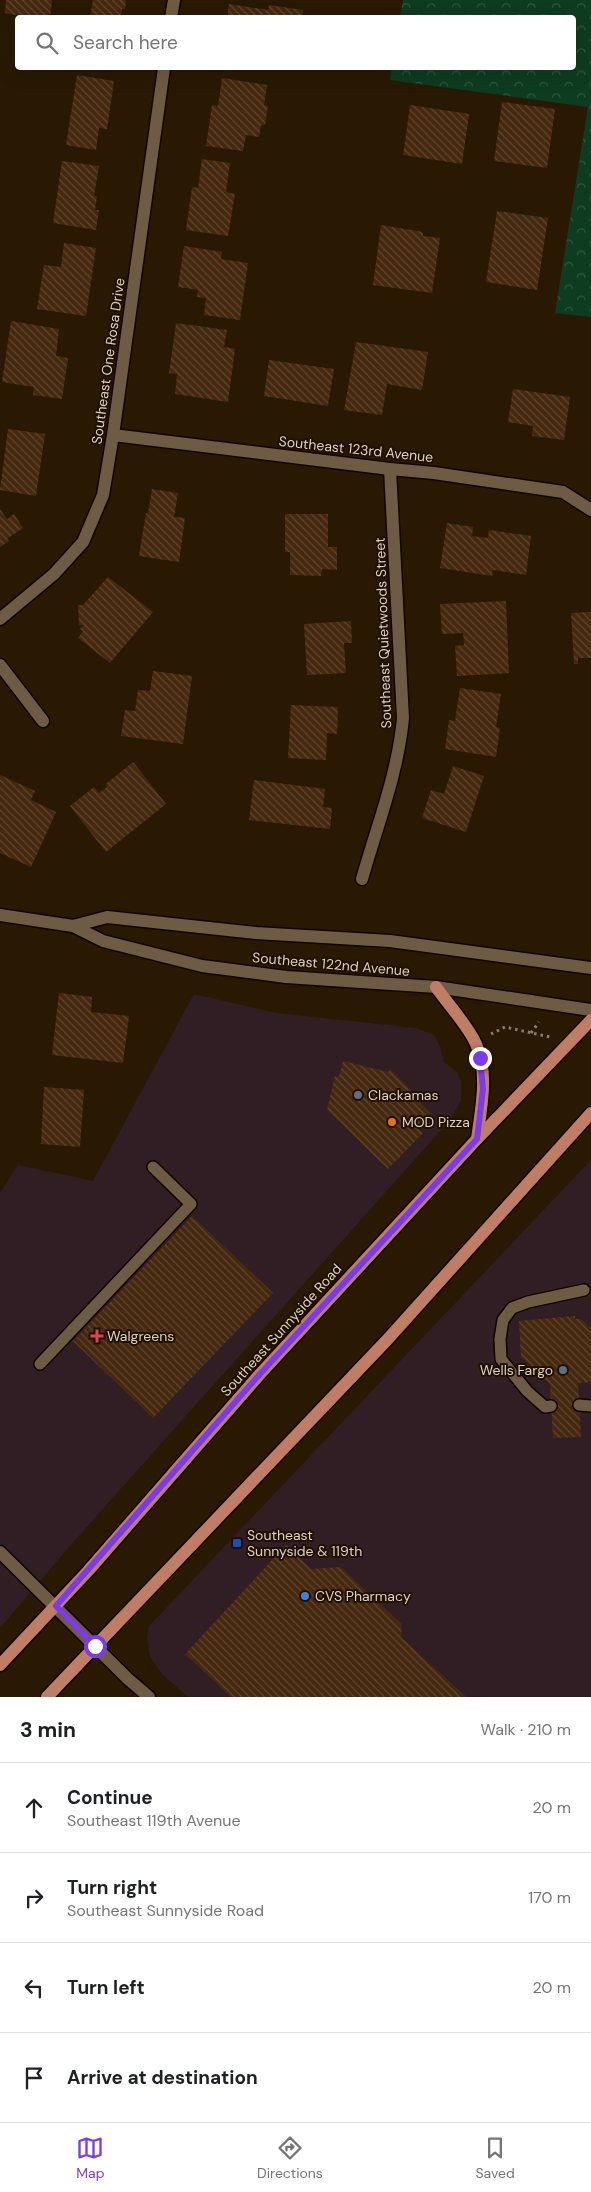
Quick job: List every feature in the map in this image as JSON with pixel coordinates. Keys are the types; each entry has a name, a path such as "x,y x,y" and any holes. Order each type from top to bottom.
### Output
{"main road":[{"path":"436,988 476,1042 480,1058 483,1089 477,1139"},
{"name":"Southeast Sunnyside Road","path":"0,1665 56,1606 260,1374 477,1139 591,1020"},
{"path":"47,1697 387,1340 591,1113"}],"street":[{"path":"172,15 174,0"},
{"name":"Southeast One Rosa Drive","path":"0,619 54,574 83,542 103,495 164,70"},
{"name":"Southeast 123rd Avenue","path":"113,435 434,473 563,492 591,510"},
{"name":"Southeast Quietwoods Street","path":"362,879 396,765 401,743 403,718 390,469"},
{"path":"0,665 43,721"},
{"name":"Southeast 122nd Avenue","path":"0,915 73,926 103,941 202,966 286,977 436,988 591,1010"},
{"name":"Southeast 122nd Avenue","path":"73,926 107,917 256,933 390,941 591,968"},
{"path":"0,1552 127,1678 150,1697"}],"lane":[{"path":"40,1364 191,1204 153,1167"},
{"path":"551,1406 545,1406 527,1392 501,1359 500,1339 503,1320 512,1308 528,1302 584,1290"}],"path":[{"path":"530,1033 539,1022"},
{"path":"486,1037 505,1027 551,1038"}],"shaded area":[{"path":"194,994 276,1013 416,1028 434,1035 444,1062 457,1072 461,1082 461,1101 450,1120 76,1539 0,1628 0,1193 18,1165 93,1181"},
{"path":"591,1160 591,1697 188,1697 162,1674 150,1656 147,1637 149,1626"}],"green space":[{"path":"403,0 591,0 591,317 555,313 588,107 390,80 392,70 576,70 576,15 400,15"}],"building":[{"path":"6,0 52,0 50,15 16,15 5,13"},
{"path":"93,0 126,0 125,9 122,9 121,15 90,15"},
{"path":"229,4 268,10 269,5 303,10 302,15 227,15"},
{"path":"77,75 114,81 107,129 99,128 96,150 66,145"},
{"path":"222,78 267,85 264,105 268,106 265,125 261,125 259,137 246,135 243,151 206,146 212,105 218,106"},
{"path":"502,102 555,109 547,168 494,161"},
{"path":"410,105 469,114 462,164 403,155"},
{"path":"202,159 230,163 226,192 235,194 228,236 186,230 192,187 198,188"},
{"path":"62,161 99,166 94,196 97,196 95,210 99,210 96,230 53,223"},
{"path":"497,211 548,218 537,290 486,282"},
{"path":"381,225 423,232 423,236 440,238 432,293 373,285"},
{"path":"64,243 96,248 86,316 37,309 44,265 61,267"},
{"path":"184,246 222,252 221,259 248,263 240,320 204,315 206,298 197,297 198,290 178,287"},
{"path":"11,321 59,329 56,356 68,358 62,399 33,395 34,387 2,382"},
{"path":"176,323 227,330 224,347 235,349 228,402 175,394 177,374 169,373"},
{"path":"356,342 428,352 422,390 387,384 382,415 344,410"},
{"path":"269,360 334,369 328,406 264,396"},
{"path":"513,389 570,397 564,440 532,436 533,426 508,422"},
{"path":"8,429 45,434 36,496 0,490"},
{"path":"152,489 178,493 174,517 185,518 179,562 139,556"},
{"path":"0,509 7,519 14,514 23,528 7,539 9,541 0,547"},
{"path":"285,514 328,514 328,547 337,547 337,570 322,569 321,576 290,575 290,552 285,552"},
{"path":"447,523 473,527 472,536 488,538 489,530 531,536 526,575 493,570 492,576 440,568"},
{"path":"108,577 153,612 110,663 78,638 83,631 80,629 84,625 79,625 78,605 83,605"},
{"path":"506,601 509,673 457,676 455,646 464,645 463,633 442,634 440,604"},
{"path":"591,612 591,658 578,658 578,664 574,664 571,613"},
{"path":"351,621 352,643 344,643 346,673 307,675 304,624"},
{"path":"153,671 192,676 183,744 121,736 125,710 135,711 138,690 150,691"},
{"path":"460,688 501,694 496,727 500,728 496,757 445,749 449,720 455,721"},
{"path":"291,705 338,707 337,734 327,733 326,760 288,758"},
{"path":"133,762 166,804 106,852 70,806 94,787 99,793 107,787 106,784"},
{"path":"453,766 484,776 466,832 422,818 431,790 444,794"},
{"path":"0,775 35,791 31,800 56,812 31,867 0,853"},
{"path":"254,780 325,789 323,807 332,808 330,829 249,820"},
{"path":"59,993 92,997 91,1012 129,1016 123,1063 52,1055"},
{"path":"343,1061 388,1072 390,1069 419,1098 417,1100 432,1115 419,1129 423,1133 388,1169 327,1110 335,1076 339,1077"},
{"path":"44,1087 84,1090 80,1147 41,1144"},
{"name":"Walgreens","path":"192,1216 273,1293 153,1418 73,1341"},
{"name":"Wells Fargo","path":"575,1316 575,1319 581,1319 591,1328 591,1382 578,1383 581,1437 553,1438 550,1384 521,1357 519,1321"},
{"name":"CVS Pharmacy","path":"286,1545 311,1569 341,1567 401,1624 402,1638 466,1697 231,1697 185,1654"}],"place":[{"name":"Clackamas","path":"358,1095"},
{"name":"MOD Pizza","path":"392,1122"},
{"name":"Walgreens","path":"97,1336"},
{"name":"Wells Fargo","path":"563,1370"},
{"name":"Southeast Sunnyside & 119th","path":"237,1543"},
{"name":"CVS Pharmacy","path":"305,1596"}],"route":[{"path":"95,1646 56,1606 260,1374 477,1139 483,1089 483,1071 480,1058"}]}
